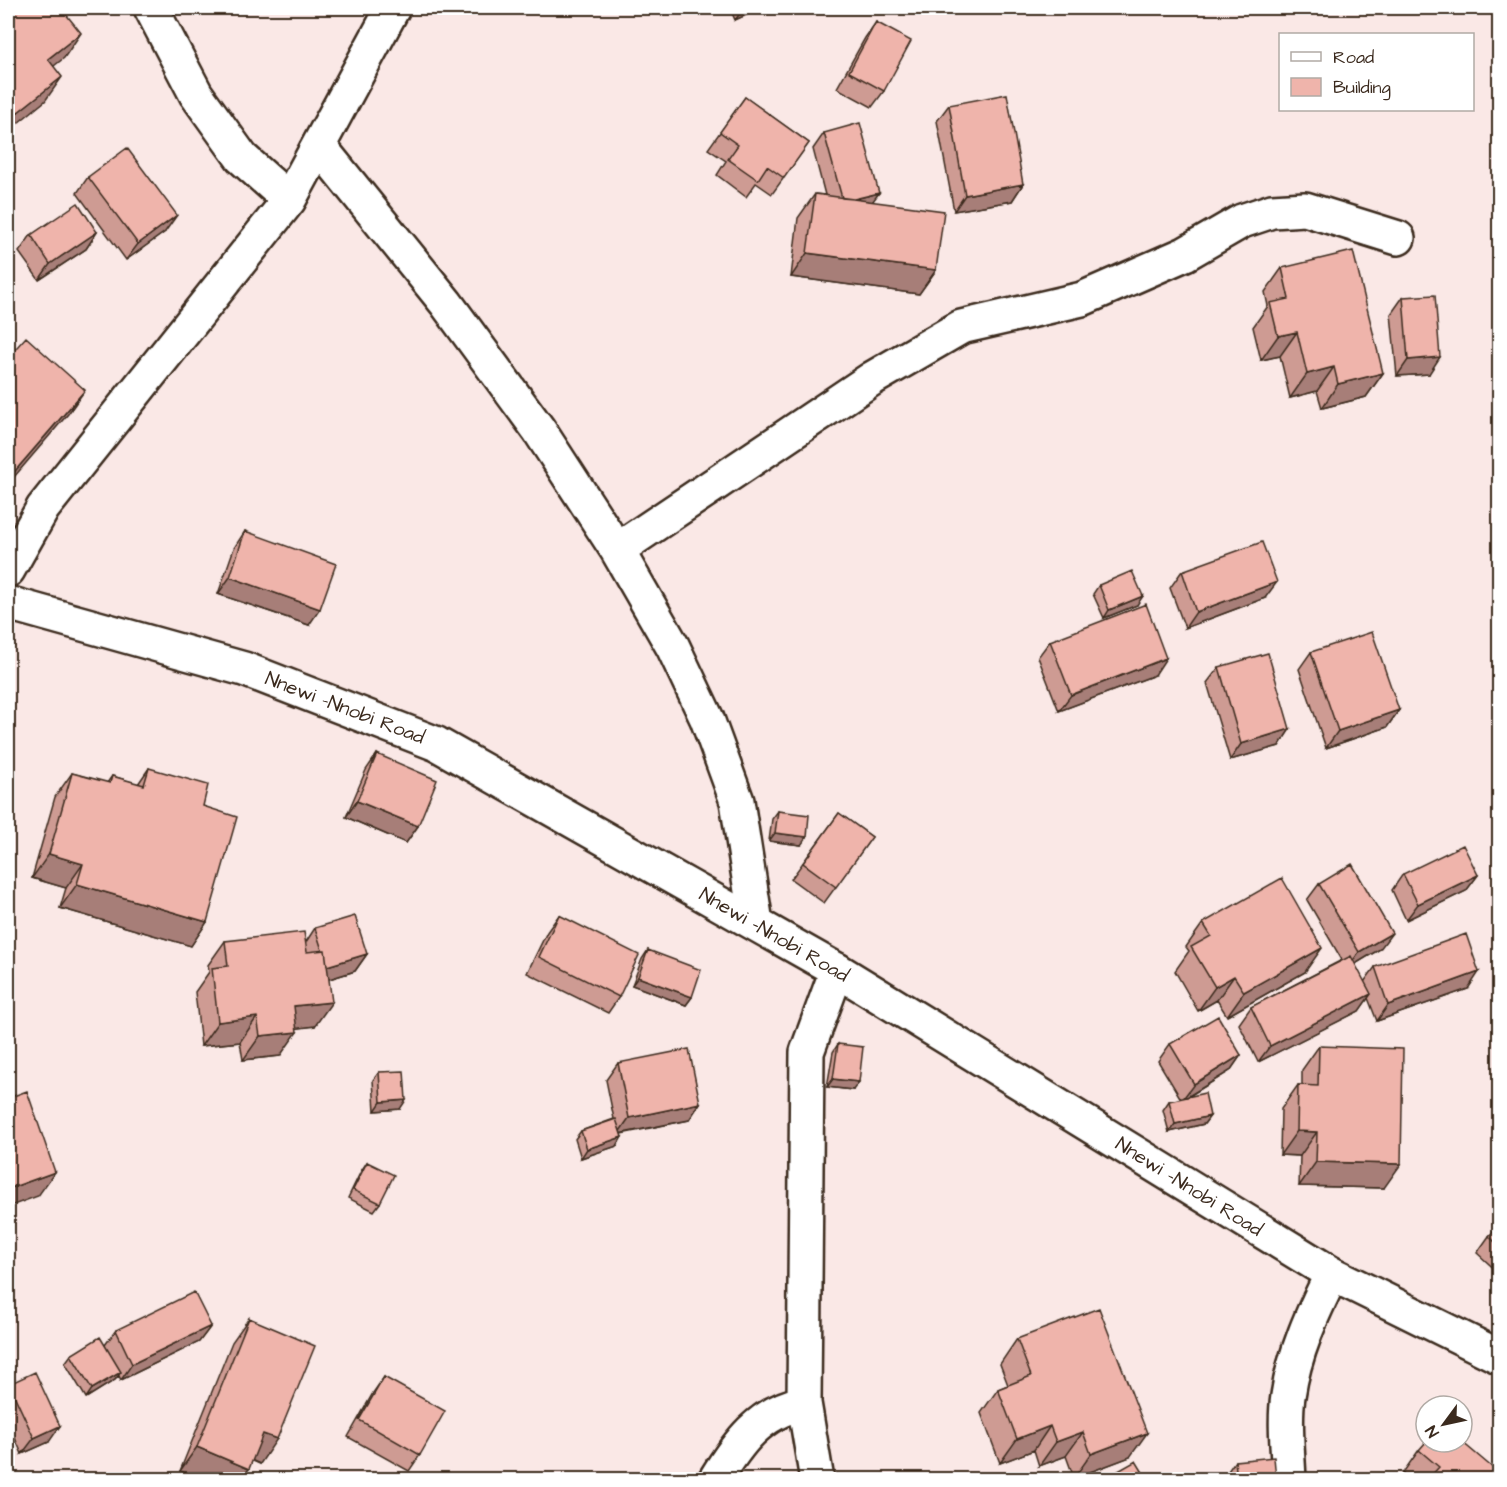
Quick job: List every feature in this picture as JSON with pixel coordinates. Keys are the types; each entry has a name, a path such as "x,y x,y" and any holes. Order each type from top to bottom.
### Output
{"street":[{"path":"151,8 196,94 242,158 289,200"},
{"path":"8,570 43,508 289,200 320,147 393,8"},
{"path":"320,147 446,303 539,430 617,550 673,647 715,739 737,801 756,923"},
{"path":"617,550 873,378 961,327 1082,299 1185,254 1242,221 1272,211 1305,209 1398,238"},
{"name":"Nnewi -Nnobi Road","path":"8,603 244,669 437,744 837,970 1332,1274 1500,1356"},
{"path":"817,1479 804,1404 807,1052 837,970"},
{"path":"1289,1479 1287,1397 1296,1358 1306,1330 1332,1274"},
{"path":"715,1479 736,1446 756,1424 786,1406 804,1404"}],"building":[{"path":"8,8 61,8 81,33 48,59 62,77 8,120"},
{"path":"876,22 911,41 884,91 849,72"},
{"path":"1007,94 1023,184 965,195 949,105"},
{"path":"745,97 809,143 784,178 767,166 758,180 728,159 738,145 720,132"},
{"path":"860,123 879,193 854,199 842,198 824,133"},
{"path":"127,148 177,215 138,244 88,177"},
{"path":"815,194 944,211 936,270 807,253"},
{"path":"78,203 97,232 50,264 31,235"},
{"path":"1353,251 1383,373 1338,384 1334,367 1307,374 1297,332 1278,336 1270,303 1289,299 1282,268"},
{"path":"1435,295 1440,357 1408,360 1403,297"},
{"path":"26,337 85,390 8,479 8,357"},
{"path":"245,531 336,564 320,609 230,577"},
{"path":"1262,542 1277,582 1196,612 1182,571"},
{"path":"1132,571 1143,596 1109,610 1099,585"},
{"path":"1146,604 1166,658 1071,695 1050,641"},
{"path":"1372,632 1399,710 1338,731 1311,652"},
{"path":"1268,653 1290,729 1241,744 1219,667"},
{"path":"377,754 437,780 418,826 357,801"},
{"path":"149,768 208,785 203,806 237,817 207,922 77,884 83,864 49,854 72,773 110,783 112,776 144,785"},
{"path":"778,811 809,815 807,837 775,833"},
{"path":"839,813 872,837 836,887 803,863"},
{"path":"1463,845 1478,875 1418,904 1403,874"},
{"path":"1352,864 1392,933 1359,952 1319,884"},
{"path":"1282,878 1322,948 1244,992 1234,976 1215,987 1191,947 1211,936 1203,923"},
{"path":"559,915 639,955 619,997 539,957"},
{"path":"355,916 367,954 327,966 325,950 322,950 315,928"},
{"path":"304,932 307,952 325,950 332,1002 294,1006 297,1032 260,1036 257,1017 218,1022 212,968 228,966 225,941"},
{"path":"1466,934 1479,972 1388,1005 1375,967"},
{"path":"648,950 701,970 692,997 638,977"},
{"path":"1351,956 1371,994 1270,1046 1251,1007"},
{"path":"1218,1016 1241,1055 1194,1084 1170,1044"},
{"path":"838,1044 863,1047 859,1082 833,1079"},
{"path":"1319,1046 1403,1049 1401,1164 1316,1162 1317,1132 1297,1131 1298,1085 1318,1086"},
{"path":"689,1049 700,1103 629,1118 618,1063"},
{"path":"404,1071 406,1100 381,1102 379,1072"},
{"path":"27,1091 55,1172 8,1189 8,1098"},
{"path":"1205,1093 1210,1116 1175,1124 1169,1101"},
{"path":"616,1119 622,1137 587,1149 581,1131"},
{"path":"367,1162 394,1175 380,1203 353,1190"},
{"path":"1500,1225 1500,1247 1489,1236"},
{"path":"194,1292 211,1326 132,1364 116,1330"},
{"path":"1099,1308 1147,1433 1091,1454 1083,1432 1056,1442 1050,1426 1017,1439 998,1389 1031,1376 1017,1339"},
{"path":"249,1318 315,1346 277,1439 263,1434 249,1469 197,1447"},
{"path":"100,1337 121,1372 92,1389 71,1355"},
{"path":"35,1372 60,1426 34,1438 9,1384"},
{"path":"384,1377 445,1411 420,1455 359,1420"},
{"path":"1474,1452 1500,1474 1500,1479 1428,1479 1439,1467 1424,1454 1474,1454"},
{"path":"1274,1457 1276,1479 1237,1479 1235,1461"},
{"path":"1136,1461 1147,1479 1104,1479"}]}
